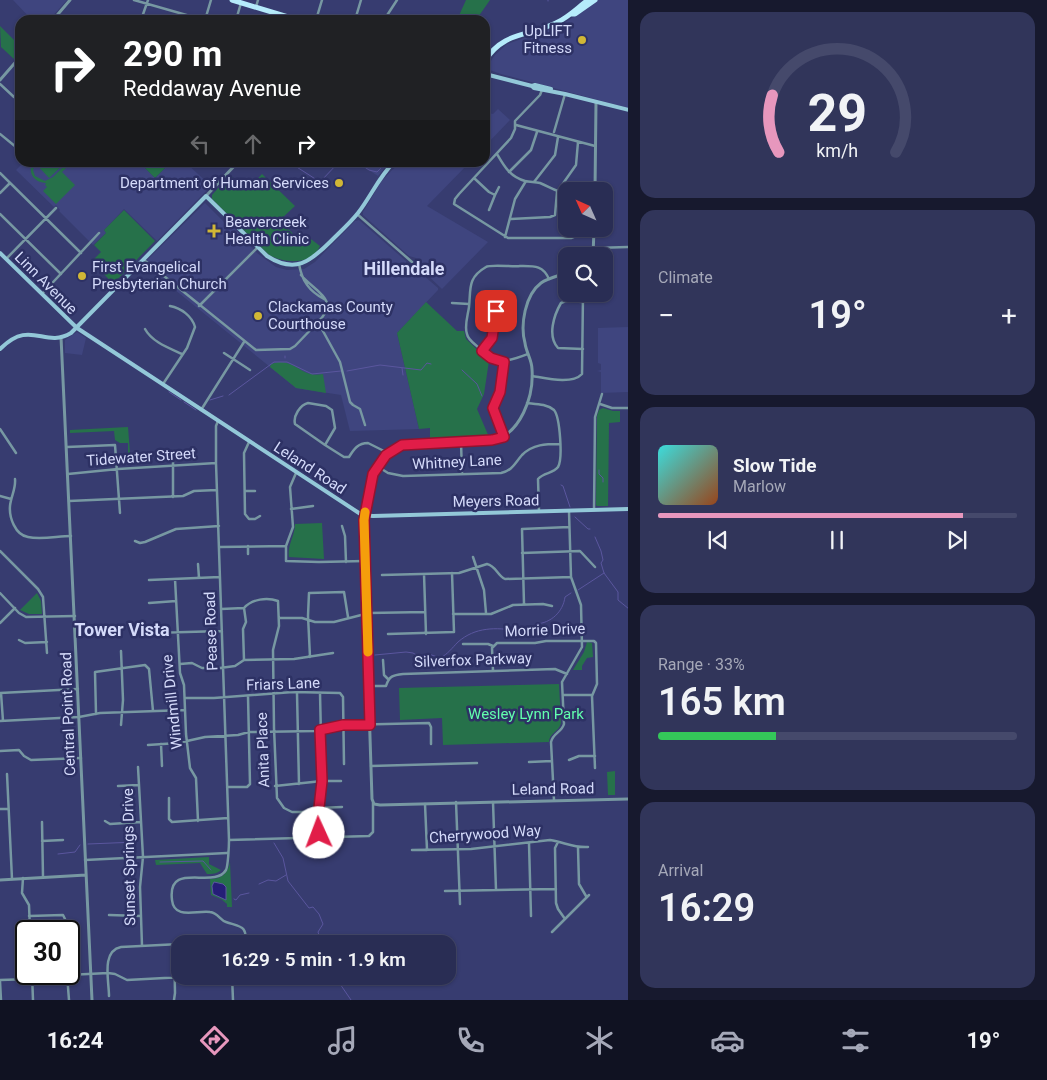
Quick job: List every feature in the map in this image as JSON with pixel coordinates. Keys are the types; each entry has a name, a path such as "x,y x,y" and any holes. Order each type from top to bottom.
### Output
{"main road":[{"path":"232,0 282,15"},
{"path":"571,14 575,14 585,7 591,0"},
{"path":"490,50 508,39 548,27 591,0"},
{"path":"490,75 534,88 552,91"},
{"path":"532,86 535,85 628,110"},
{"path":"0,348 22,334 61,337 77,328 206,196 267,256 277,262 288,265 300,264 316,256 357,214 390,167"},
{"name":"Linn Avenue","path":"0,253 77,328"},
{"name":"Leland Road","path":"77,328 364,516"},
{"name":"Meyers Road","path":"364,516 628,509"}],"street":[{"path":"57,15 70,0"},
{"path":"134,0 147,2 188,15"},
{"path":"206,15 211,0"},
{"path":"256,7 258,0"},
{"path":"318,15 322,0"},
{"path":"356,15 360,0"},
{"path":"387,15 397,0"},
{"path":"143,15 147,2"},
{"path":"237,15 241,3"},
{"path":"0,80 15,63"},
{"path":"0,84 15,96"},
{"path":"490,161 512,138 516,125 514,123 540,95 542,90"},
{"path":"554,132 565,94"},
{"path":"595,182 596,102"},
{"path":"516,125 595,146"},
{"path":"509,172 531,150 537,131"},
{"path":"0,134 15,146"},
{"path":"534,182 555,155 558,137"},
{"path":"511,219 552,217 556,212 557,192 575,169 578,142"},
{"path":"497,154 509,172 526,181 534,182 557,192"},
{"path":"206,196 233,167"},
{"path":"485,167 459,194 454,204 468,215 511,239 571,238"},
{"path":"0,173 81,253"},
{"path":"474,178 495,195"},
{"path":"505,237 515,199 526,181"},
{"path":"0,193 10,183"},
{"path":"489,210 499,187"},
{"path":"6,259 56,208"},
{"path":"0,214 62,274"},
{"path":"357,214 412,262"},
{"path":"42,294 99,234"},
{"path":"611,247 628,246"},
{"path":"199,306 257,248"},
{"path":"144,260 244,342 254,349 261,351 287,349 295,346 328,310 326,300 305,283 301,275 300,264"},
{"path":"528,354 504,362 491,358 469,339 466,334 469,290 471,283 488,266 536,266 544,270 549,279"},
{"path":"229,840 372,835 373,803 364,516 371,478 377,466 396,447 408,444 492,440 504,437 515,427 528,403 532,376 523,333 526,310 537,287 558,276"},
{"path":"482,351 492,338 498,297"},
{"path":"564,302 561,303 554,320 552,330 554,344 558,348 583,349"},
{"path":"532,376 559,380 578,378 582,371 583,302"},
{"path":"452,303 469,304"},
{"path":"162,384 187,348 195,330 192,319 177,308 170,306"},
{"path":"318,322 338,357 350,402 360,409 365,425"},
{"path":"145,329 148,334 182,354"},
{"name":"Central Point Road","path":"61,337 92,1000"},
{"path":"201,410 244,342"},
{"path":"224,353 250,370"},
{"path":"504,362 500,392 493,408 504,437"},
{"path":"594,510 595,423 602,394"},
{"path":"528,403 549,407 555,412 559,421 560,460 558,467 554,471 542,474 538,478 539,512"},
{"path":"325,444 335,428 332,410 326,406 304,404 295,417 295,424 325,444 347,458 358,445 364,442 368,442 388,453"},
{"path":"600,404 612,408 628,408"},
{"name":"Pease Road","path":"218,421 216,426 216,463 229,840 227,868 221,875 180,879 172,886 172,901 174,907 181,912 212,912 226,922 240,925 245,935"},
{"path":"0,429 16,453"},
{"path":"249,442 244,453 246,516 249,518 260,516"},
{"path":"461,442 462,474"},
{"name":"Whitney Lane","path":"377,466 391,474 403,476 504,473 512,468 532,448 539,445 560,444"},
{"path":"67,447 115,445 120,513"},
{"path":"173,451 173,497"},
{"name":"Tidewater Street","path":"68,474 216,463"},
{"path":"296,473 290,487 292,531 286,546 286,561 365,561"},
{"path":"15,479 16,484 11,499 11,519 24,536 29,538 71,536"},
{"path":"70,501 173,497 194,492 217,490"},
{"path":"245,492 255,491"},
{"path":"0,496 11,499"},
{"path":"292,509 313,506"},
{"path":"554,800 552,742 554,735 564,725 562,684 566,674 581,651 582,640 581,603 572,585 571,577 569,511"},
{"path":"135,540 140,543 145,542 176,529 219,526"},
{"path":"342,526 345,536 346,562"},
{"path":"524,604 522,529 569,526"},
{"path":"248,546 248,554"},
{"path":"220,547 286,546"},
{"path":"0,551 42,594 46,617 47,653"},
{"path":"522,553 580,551 595,567"},
{"path":"474,557 478,566 480,582 484,590 486,613"},
{"path":"198,564 199,578"},
{"path":"382,575 463,573 486,564 493,566 503,578 571,577"},
{"path":"388,634 452,633 454,630 452,573"},
{"path":"424,574 426,634"},
{"path":"149,580 220,577"},
{"name":"Windmill Drive","path":"175,579 187,741 190,768 196,778 198,821"},
{"path":"310,657 309,593 344,592 348,618"},
{"path":"0,593 26,617 75,616"},
{"path":"221,609 244,608 254,600 278,601 280,618 302,618 321,622 334,622 367,614 425,612"},
{"path":"149,602 176,601"},
{"path":"453,614 494,613 510,605 543,604 552,606"},
{"path":"0,623 15,608"},
{"path":"244,608 246,622 243,630 244,660"},
{"name":"Anita Place","path":"280,618 274,643 273,659 275,786 277,798 288,811 304,812 319,808 342,807"},
{"path":"151,633 222,631"},
{"path":"19,640 25,643 47,642"},
{"name":"Morrie Drive","path":"493,671 493,646 497,643 594,640 596,643 596,684 592,696"},
{"path":"463,644 488,644 493,646"},
{"path":"121,651 123,713 121,725"},
{"path":"180,664 194,664 202,668 223,667 235,666 244,660 333,654"},
{"path":"369,686 386,686 388,679 384,675 383,660"},
{"path":"96,714 95,672 130,666 148,666 153,711"},
{"name":"Silverfox Parkway","path":"388,679 394,675 403,674 555,669 566,674"},
{"path":"78,689 1,692 1,721 185,710"},
{"path":"297,693 300,784"},
{"name":"Friars Lane","path":"184,698 225,698 297,693 342,694 343,725"},
{"path":"320,693 322,781 319,808 320,837"},
{"path":"563,695 592,696 595,768"},
{"path":"227,788 247,787 250,784 248,696"},
{"path":"148,745 249,732 320,730 343,725 429,723 431,727 431,744"},
{"path":"343,725 344,764"},
{"path":"161,744 162,766"},
{"path":"0,750 19,750 31,760 81,758"},
{"path":"569,760 579,756 595,756"},
{"path":"529,762 552,761"},
{"path":"371,766 477,763"},
{"name":"Sunset Springs Drive","path":"138,767 143,857 140,887 142,946"},
{"path":"7,774 12,879"},
{"path":"275,786 341,781"},
{"path":"118,786 138,785"},
{"path":"169,798 170,822 228,818"},
{"name":"Leland Road","path":"373,803 380,805 628,799"},
{"path":"456,802 460,904"},
{"path":"494,802 496,890"},
{"path":"425,803 427,850"},
{"path":"0,809 8,809"},
{"path":"105,821 110,824 140,822"},
{"path":"42,822 43,877"},
{"path":"42,841 63,840"},
{"name":"Cherrywood Way","path":"412,850 494,847 536,841 559,841 578,848 588,847"},
{"path":"559,841 555,846 556,906 565,918"},
{"path":"528,843 531,916"},
{"path":"552,932 588,896 579,884 578,848"},
{"path":"85,860 227,853"},
{"path":"0,880 86,875"},
{"path":"23,878 22,893 28,902 29,920"},
{"path":"445,891 556,889"},
{"path":"29,916 63,915 65,920"},
{"path":"109,915 141,916"},
{"path":"109,996 108,956 114,949 121,946 171,944"},
{"path":"80,974 108,973 127,980 171,978"},
{"path":"1,1000 0,981 15,980"},
{"path":"32,985 33,1000"},
{"path":"68,985 69,1000"},
{"path":"174,985 174,1000"},
{"path":"232,985 233,1000"}],"shaded area":[{"path":"13,0 67,0 54,15 27,15"},
{"path":"598,0 628,0 628,108 490,70 490,62 507,44 563,24"},
{"path":"498,109 510,120 490,141 490,113 493,114"},
{"path":"19,167 144,167 155,178 166,167 190,167 211,186 157,241 124,209 104,230 106,233 93,245 59,211 56,205 54,207 16,170"},
{"path":"364,167 386,167 378,176"},
{"path":"396,167 465,167 427,206 488,242 442,289 418,266 416,258 409,256 363,215 381,182"},
{"path":"205,203 230,228 232,226 257,253 276,267 287,270 304,269 315,262 355,221 359,220 406,261 407,266 415,268 438,288 397,333 419,429 350,431 341,395 296,388 143,264"},
{"path":"628,327 628,392 601,393 601,372 597,371 601,370 601,364 598,363 598,328"},
{"path":"77,332 86,338 82,355 65,353 65,340"},
{"path":"214,882 223,884 226,887 226,900 213,894 212,886"}],"green space":[{"path":"466,0 490,0 480,15 459,15"},
{"path":"0,26 15,41 15,58 1,47"},
{"path":"31,167 34,167 33,170 35,176 45,181 53,177 63,167 67,167 62,172 75,185 56,204 43,191 47,187 46,183 35,179"},
{"path":"39,167 61,167 49,178"},
{"path":"144,167 166,167 155,178"},
{"path":"262,174 295,206 280,220 295,236 299,233 304,238 307,236 320,246 311,257 305,260 290,261 269,255 212,199 212,195 230,175 246,191"},
{"path":"124,210 155,241 113,284 104,274 107,271 94,259 101,252 94,245 106,233 104,230"},
{"path":"426,302 457,331 464,331 466,339 489,361 484,394 477,409 489,437 430,439 430,428 419,429 397,333"},
{"path":"279,362 291,364 310,374 323,374 326,393 296,388 270,367 271,364"},
{"path":"603,408 620,411 620,422 609,423 608,506 597,506 597,416 599,410"},
{"path":"128,427 130,453 128,453 128,443 120,443 115,440 114,431 70,433 70,430"},
{"path":"322,523 324,559 289,557 289,548 295,524"},
{"path":"37,593 41,601 42,614 29,614 20,610"},
{"path":"587,642 592,643 593,657 587,658 582,666 582,670 573,670 584,652"},
{"name":"Wesley Lynn Park","path":"559,684 561,723 549,739 549,742 443,745 442,718 400,720 399,688"},
{"path":"615,771 615,795 608,795 607,772"},
{"path":"209,857 209,864 221,870 214,874 207,874 200,863 156,865 155,860"},
{"path":"230,862 232,907 227,907 227,904 221,899 211,895 210,879 224,875"}],"waterway":[{"path":"297,167 320,182 334,167"},
{"path":"364,167 377,172 382,167"},
{"path":"229,395 274,362 287,362 312,374 341,371"},
{"path":"347,371 380,365 421,370 427,363 431,364"},
{"path":"402,368 403,375"},
{"path":"462,370 477,384 482,396"},
{"path":"169,392 181,400"},
{"path":"210,400 223,396"},
{"path":"184,402 196,410"},
{"path":"599,470 603,482"},
{"path":"561,485 570,507"},
{"path":"575,517 590,529"},
{"path":"595,537 601,551 603,560 601,563 604,573 618,592 618,600 628,608"},
{"path":"578,590 604,573"},
{"path":"532,629 536,624 547,621 555,616 562,607 565,597 571,593"},
{"path":"375,655 406,652 420,657 429,654 440,658 471,633 486,629 502,629 518,631 519,634"},
{"path":"88,844 137,842"},
{"path":"274,843 283,858 288,881 309,908 313,907 319,914 323,924 318,932 319,935"},
{"path":"58,854 75,852 80,845"},
{"path":"160,862 203,861 211,870"},
{"path":"259,884 268,880 276,881 286,875"},
{"path":"234,899 236,900 240,895 249,893"},
{"path":"341,985 351,1000"}],"slow traffic":[{"path":"365,512 368,652"}],"place":[{"name":"UpLIFT Fitness","path":"582,40"},
{"name":"Department of Human Services","path":"339,183"},
{"name":"Beavercreek Health Clinic","path":"214,231"},
{"name":"First Evangelical Presbyterian Church","path":"82,276"},
{"name":"Clackamas County Courthouse","path":"258,316"}],"district":[{"name":"Hillendale","path":"404,268"},
{"name":"Tower Vista","path":"122,629"}],"route":[{"path":"319,833 322,781 320,730 343,725 370,725 364,520 371,478 386,455 393,449 405,444 492,440 504,437 493,408 499,397 504,362 491,358 482,351 492,338 496,311"}]}
